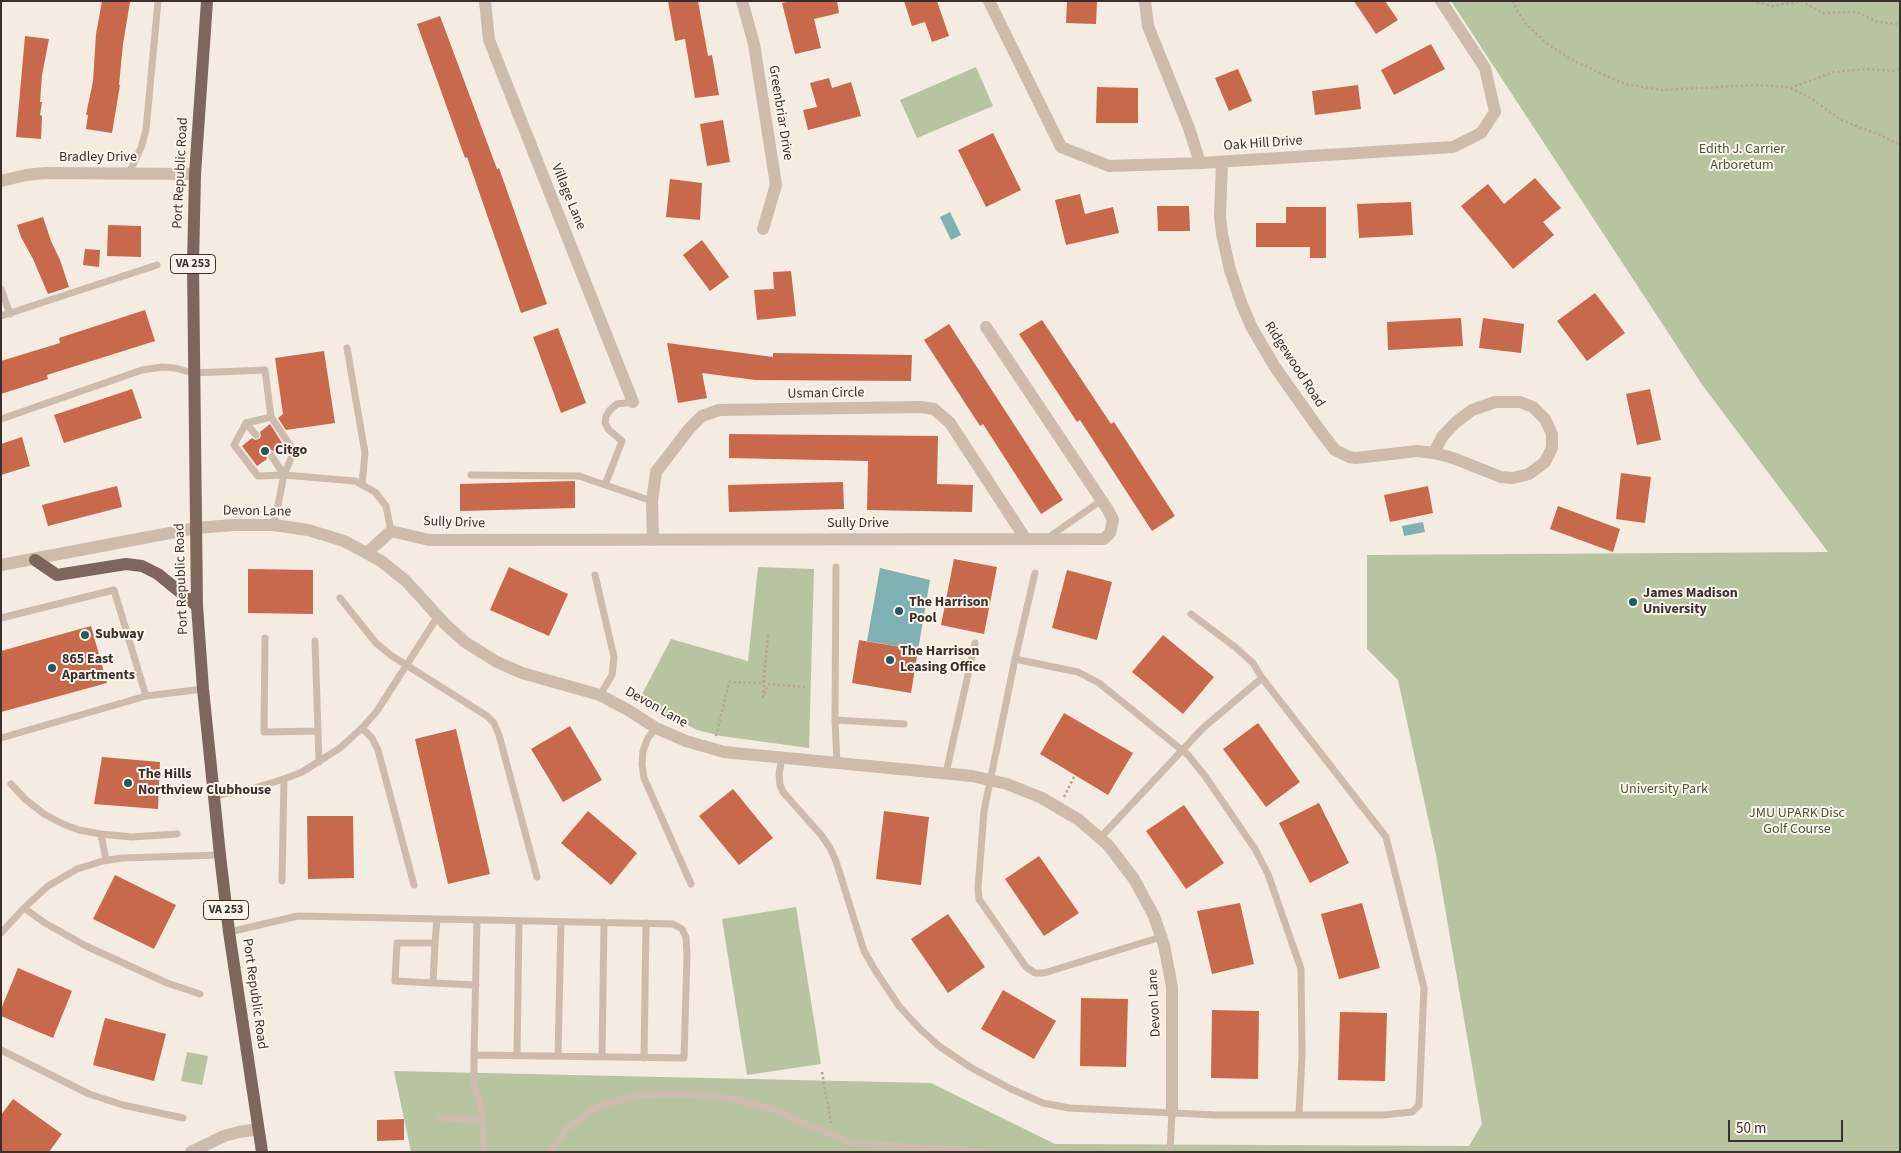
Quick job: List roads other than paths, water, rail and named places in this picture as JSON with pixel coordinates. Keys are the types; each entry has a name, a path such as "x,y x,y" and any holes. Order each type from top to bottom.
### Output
{"main road":[{"name":"Port Republic Road","path":"207,1 195,174 193,265 197,606 213,796 229,932 262,1152"},
{"path":"35,560 57,575 126,564 142,566 158,574 197,606"}],"street":[{"name":"Village Lane","path":"485,1 489,40 634,402"},
{"name":"Greenbriar Drive","path":"742,1 754,44 776,185 763,229"},
{"name":"Oak Hill Drive","path":"989,1 1061,147 1109,166 1222,162 1453,147 1481,133 1495,112 1484,68 1441,1"},
{"path":"1145,1 1148,26 1189,128 1200,163"},
{"name":"Ridgewood Road","path":"1222,162 1220,216 1222,234 1230,270 1242,305 1264,351 1332,446 1349,456 1364,458 1417,451 1434,453 1453,458 1500,477 1519,478 1533,472 1545,462 1552,448 1552,434 1545,419 1533,408 1520,402 1495,402 1472,410 1455,423 1442,437 1434,453"},
{"name":"Bradley Drive","path":"1,181 35,174 195,174"},
{"name":"Sully Drive","path":"391,531 429,540 1104,539 1110,533 1113,520 1102,500 986,327"},
{"name":"Usman Circle","path":"653,540 652,501 656,472 689,429 702,416 719,410 921,407 934,409 950,423 1025,538"},
{"name":"Devon Lane","path":"1,566 196,528 233,525 274,525 308,530 328,535 368,552 406,582 465,642 497,662 522,673 600,695 656,728 686,741 713,750 946,773 990,780 1019,788 1059,807 1079,820 1100,838 1134,879 1149,905 1161,937 1172,987 1172,1112"},
{"path":"368,552 391,531"},
{"path":"191,1152 224,1136 258,1129"}],"lane":[{"path":"129,173 141,148 146,130 158,1"},
{"path":"1,316 157,265"},
{"path":"1,289 10,314"},
{"path":"347,348 365,453 362,485"},
{"path":"1,418 142,370 168,367 193,373 265,370 271,417 294,451 284,476 274,525"},
{"path":"605,485 622,441 609,430 605,423 606,416 617,404 634,402"},
{"path":"271,417 246,423 234,445 258,476 355,481 374,492 386,506 391,531"},
{"path":"246,423 256,435"},
{"path":"271,456 284,476"},
{"path":"471,475 579,476 652,501"},
{"path":"1047,539 1102,500"},
{"path":"836,567 835,720 837,763"},
{"path":"1035,573 984,811 978,895 981,903 1026,966 1034,972 1044,973 1161,937"},
{"path":"595,576 614,657 612,675 600,695"},
{"path":"1,618 114,590 146,696"},
{"path":"340,598 376,643 406,667 487,716 494,723 499,735 537,877"},
{"path":"782,758 779,774 780,785 783,792 822,836 830,848 836,861 864,952 899,1006 925,1034 949,1054 970,1067 1011,1089 1043,1103 1076,1108 1216,1115 1383,1115 1409,1113 1420,1105 1424,988 1386,837 1262,678 1253,663 1191,614"},
{"path":"213,796 251,789 284,780 340,748 362,728 382,705 438,616"},
{"path":"265,638 264,732 318,731"},
{"path":"315,641 318,762"},
{"path":"946,773 975,643"},
{"path":"1015,660 1078,672 1094,679 1182,750 1205,776 1261,859 1301,965 1303,987 1299,1114"},
{"path":"1100,838 1203,728 1262,678"},
{"path":"1,738 146,696 203,689"},
{"path":"835,720 904,724"},
{"path":"362,728 372,738 378,750 414,885"},
{"path":"656,728 648,738 643,751 644,778 692,884"},
{"path":"282,881 284,780"},
{"path":"12,784 32,805 55,820 79,830 132,836 177,834"},
{"path":"101,834 106,860"},
{"path":"2,931 53,882 77,869 106,860 122,858 220,855"},
{"path":"24,908 45,923 94,950 167,983 200,994"},
{"path":"229,932 298,916 646,923 673,924 682,929 686,937 687,955 684,1058 474,1055"},
{"path":"434,983 436,919"},
{"path":"477,920 474,1084 483,1120 484,1152"},
{"path":"517,1056 519,921"},
{"path":"558,1056 562,922"},
{"path":"602,1057 604,922"},
{"path":"644,1058 646,923"},
{"path":"435,943 397,943 395,982 476,985"},
{"path":"1,1050 89,1094 123,1106 183,1118"},
{"path":"550,1152 565,1130 599,1106 639,1096 689,1094 734,1099 775,1110 850,1142 988,1152"},
{"path":"1170,1152 1172,1112"},
{"path":"440,1118 483,1120"}],"water":[{"path":"950,212 961,235 951,240 940,217"},
{"path":"1423,522 1425,532 1404,536 1402,526"},
{"name":"The Harrison Pool","path":"880,568 930,580 918,650 867,641"}],"place":[{"name":"Citgo","path":"265,451"},
{"name":"James Madison University","path":"1633,602"},
{"name":"The Harrison Pool","path":"899,611"},
{"name":"Subway","path":"85,635"},
{"name":"The Harrison Leasing Office","path":"890,660"},
{"name":"865 East Apartments","path":"52,668"},
{"name":"The Hills Northview Clubhouse","path":"128,783"}],"park label":[{"name":"Edith J. Carrier Arboretum","path":"1742,158"},
{"name":"University Park","path":"1664,790"},
{"name":"JMU UPARK Disc Golf Course","path":"1797,822"}]}
